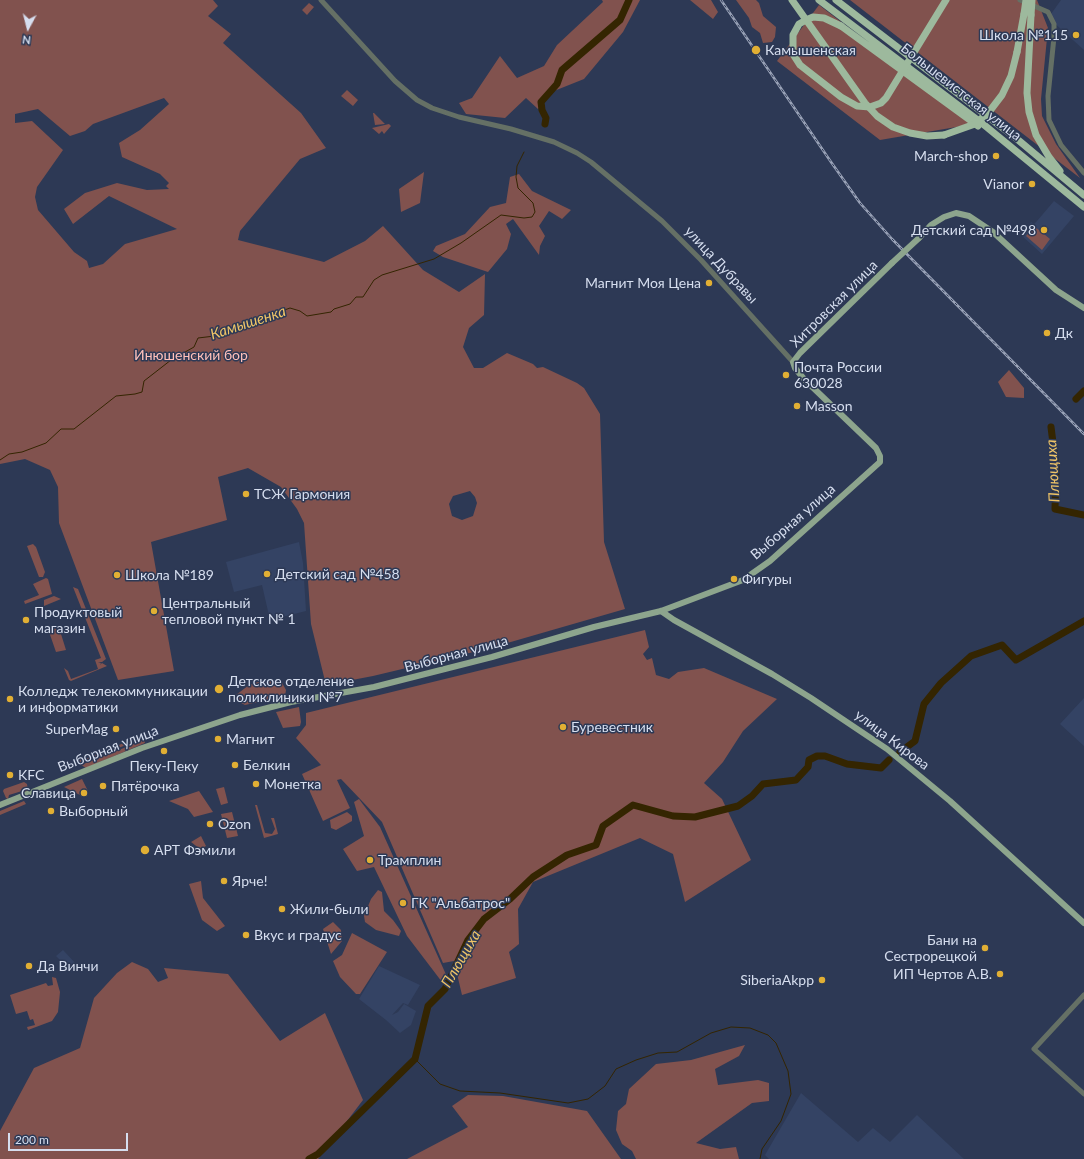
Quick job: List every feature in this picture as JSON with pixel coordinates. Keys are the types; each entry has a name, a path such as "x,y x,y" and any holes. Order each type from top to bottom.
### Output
{"highway":[{"path":"792,0 865,103 877,116 893,127 910,133 927,136 944,135 975,124 989,112 1002,95 1011,76 1032,0"},
{"name":"Большевистская улица","path":"819,0 934,86 1084,207"},
{"name":"Большевистская улица","path":"836,0 1016,139 1084,195"},
{"path":"946,0 886,98 881,103 870,107 857,106 841,97 800,65 793,54 793,34 799,24 813,17 824,18 840,26 1032,164"},
{"path":"1026,0 1027,93 1029,112 1036,135 1049,157 1072,185"}],"main road":[{"name":"Хитровская улица","path":"793,362 800,353 932,225 944,216 958,213 969,216 993,232 1056,290 1084,308"},
{"name":"улица Дубравы","path":"793,362 795,368 804,379 876,448 881,458"},
{"name":"Выборная улица","path":"0,805 149,745 240,715 291,702 374,687 492,657 594,627 662,611 743,580 770,561 849,490 874,470 881,458"},
{"name":"улица Кирова","path":"662,611 696,633 772,674 887,749 976,824 1084,923"}],"street":[{"name":"улица Дубравы","path":"321,0 395,81 417,100 432,108 459,117 511,129 554,142 578,153 633,196 701,260 793,362"},
{"path":"1020,0 1048,12 1054,24 1048,96 1049,120 1061,145 1084,173"},
{"path":"1084,995 1034,1049 1084,1094"}],"shaded area":[{"name":"Школа №115","path":"1061,0 1084,0 1084,50 1051,20 1051,14"},
{"name":"Детский сад №498","path":"1054,201 1074,216 1042,254 1021,235 1031,222 1034,224"},
{"name":"Детский сад №458","path":"299,542 303,563 306,611 270,620 262,585 234,592 226,562"},
{"path":"1084,698 1084,746 1060,724"},
{"path":"63,950 78,966 72,972 56,956"},
{"path":"379,966 420,985 408,1005 403,1003 392,1015 398,1012 404,1004 416,1011 411,1025 400,1033 359,999"},
{"path":"801,1093 858,1142 873,1128 890,1142 917,1115 964,1159 769,1159 765,1155"}],"green space":[{"name":"Инюшенский бор","path":"0,0 213,0 218,6 208,16 231,34 223,43 301,113 326,148 300,159 240,231 238,240 324,262 365,241 383,226 423,270 459,292 485,274 484,315 469,328 463,347 474,368 483,368 507,353 533,364 537,368 543,367 577,383 584,388 600,414 604,542 625,609 490,648 373,676 326,685 311,624 304,523 297,509 281,487 248,468 218,477 227,520 151,542 174,671 118,680 59,523 58,487 50,470 25,459 0,464","holes":["164,98 169,104 140,130 119,143 122,157 160,174 169,183 166,186 169,189 147,190 117,183 85,193 64,209 73,224 109,196 177,229 125,244 103,264 89,268 87,261 74,252 38,210 35,197 37,187 63,150 32,121 15,123 15,114 38,109 70,136 85,131 93,124","470,491 475,497 477,503 473,516 462,520 452,516 449,504 453,496"]},
{"path":"602,0 640,0 623,32 584,79 554,91 538,109 526,98 505,118 466,114 459,103 472,98 500,56 517,78 544,66 557,45 603,2"},
{"path":"690,0 711,0 718,12 713,19"},
{"path":"736,0 756,0 759,3 763,16 776,27 775,37 772,42 763,43 760,33 752,27 749,18"},
{"path":"850,0 1037,0 1048,28 1041,99 1042,116 1056,144 1080,178"},
{"path":"309,3 314,7 307,15 302,10"},
{"path":"819,5 974,124 880,140 777,61"},
{"path":"347,90 358,100 353,106 341,96"},
{"path":"374,113 385,124 375,125"},
{"path":"389,124 391,126 384,134 382,131 379,134 372,128"},
{"path":"424,172 420,203 401,212 399,189"},
{"path":"519,174 532,191 571,210 562,219 549,211 539,226 545,236 540,246 539,255 513,219 506,224 511,234 507,249 488,272 443,257 433,251 436,246 465,234 490,207 506,203 510,177"},
{"path":"1034,226 1050,239 1042,250 1026,236"},
{"path":"1009,370 1024,388 1024,398 1006,397 998,382"},
{"path":"33,544 36,547 45,572 43,577 39,577 27,546"},
{"path":"46,578 48,579 52,594 25,604 24,601 39,595 33,584"},
{"path":"73,587 78,589 106,659 102,662 98,662 101,663 100,665 102,663 107,666 71,681 69,680 64,668 68,671 71,679 98,669 95,660 101,658"},
{"path":"54,596 61,599 44,606 44,600"},
{"path":"55,628 61,634 66,650 56,652 48,629"},
{"path":"645,630 649,647 643,654 647,660 652,658 656,675 669,679 678,672 704,668 777,699 743,731 723,762 704,783 722,799 751,860 685,902 673,854 640,838 533,882 518,909 519,944 509,952 516,978 462,995 454,961 443,963 382,822 341,779 337,780 350,808 323,821 302,774 321,765 296,738 306,725 306,713"},
{"path":"261,681 281,681 286,690 285,696 245,705 239,702 236,695 249,685"},
{"path":"299,707 301,722 300,726 283,728 276,712"},
{"path":"131,740 133,742 80,764 80,758 85,759"},
{"path":"144,740 145,743 86,768 81,765"},
{"path":"82,779 88,791 82,796 64,787"},
{"path":"24,782 27,784 28,791 22,791 9,795 8,799 6,798 3,791 4,789"},
{"path":"224,787 228,803 221,805 216,789"},
{"path":"199,791 213,812 194,817 188,809 169,801"},
{"name":"ГК \"Альбатрос\"","path":"359,799 380,827 448,979 442,982 407,936 374,867 357,871 343,849 364,836 354,802"},
{"path":"24,801 26,804 0,815 0,811"},
{"path":"255,805 257,805 265,833 272,834 275,829 271,818 274,818 278,834 264,838"},
{"path":"232,812 238,836 227,838 221,814"},
{"path":"347,812 352,816 352,821 336,830 331,828 330,820"},
{"path":"201,836 206,846 200,849 191,842"},
{"path":"201,881 203,898 225,926 217,931 202,920 189,884"},
{"path":"378,890 382,892 384,911 401,931 399,936 376,930 365,922 364,916 371,899"},
{"path":"333,922 341,930 342,941 331,954 323,929"},
{"path":"352,933 387,952 360,994 356,994 340,977 333,961 342,955"},
{"path":"132,962 148,969 158,982 168,978 164,968 228,974 280,1041 325,1013 363,1100 318,1159 0,1159 0,1131 34,1068 80,1048 94,998 117,973"},
{"path":"52,977 56,978 60,992 58,1012 52,1021 28,1030 27,1027 35,1025 33,1019 30,1020 27,1011 16,1014 10,995 46,983 48,986 53,985"},
{"path":"745,1045 739,1056 715,1069 718,1085 758,1080 769,1083 769,1101 752,1103 696,1143 720,1149 736,1147 739,1159 636,1159 632,1151 622,1144 616,1130 618,1111 626,1104 629,1089 656,1064 691,1060"},
{"path":"468,1095 503,1096 587,1111 621,1159 407,1159 468,1127 452,1106"}],"waterway":[{"name":"Камышенка","path":"545,124 546,118 542,110 541,102 557,84 562,70 620,20 629,0"},
{"name":"Камышенка","path":"0,460 9,454 22,452 46,443 61,429 74,429 116,396 142,392 144,381 171,360 194,347 198,338 223,335 240,324 275,317 279,312 290,308 300,311 307,316 331,312 334,309 350,304 356,297 363,297 374,280 382,275 434,259 461,243 501,215 524,218 532,217 535,212 533,203 518,188 516,177 517,166 524,152"},
{"name":"Плющиха","path":"1076,399 1084,391"},
{"name":"Плющиха","path":"1051,427 1056,467 1055,509 1084,515"},
{"name":"Плющиха","path":"900,752 915,741 924,704 941,683 971,656 1002,645 1016,660 1084,621"},
{"name":"Плющиха","path":"309,1159 318,1154 415,1059 428,1006 445,989 468,940 484,919 510,899 533,877 567,855 596,845 603,826 633,805 673,816 695,817 738,806 752,796 763,784 796,780 808,767 809,760 817,756 825,756 847,764 881,768 889,760"},
{"path":"415,1059 440,1084 460,1091 500,1093 568,1103 588,1099 605,1086 616,1069 636,1060 658,1053 677,1052 711,1033 731,1027 750,1028 768,1035 776,1043 788,1071 791,1094 781,1121 762,1149 760,1159"}],"railway":[{"path":"721,0 860,203 892,239 1084,434"}],"place":[{"name":"Школа №115","path":"1076,35"},
{"name":"Камышенская","path":"756,50"},
{"name":"March-shop","path":"996,156"},
{"name":"Vianor","path":"1032,184"},
{"name":"Детский сад №498","path":"1044,230"},
{"name":"Магнит Моя Цена","path":"709,283"},
{"name":"Дк","path":"1047,333"},
{"name":"Почта России 630028","path":"786,375"},
{"name":"Masson","path":"797,406"},
{"name":"ТСЖ Гармония","path":"246,494"},
{"name":"Детский сад №458","path":"267,574"},
{"name":"Школа №189","path":"117,575"},
{"name":"Фигуры","path":"734,579"},
{"name":"Центральный тепловой пункт № 1","path":"154,611"},
{"name":"Продуктовый магазин","path":"26,620"},
{"name":"Детское отделение поликлиники №7","path":"219,689"},
{"name":"Колледж телекоммуникации и информатики","path":"10,699"},
{"name":"Буревестник","path":"563,727"},
{"name":"SuperMag","path":"116,729"},
{"name":"Магнит","path":"218,739"},
{"name":"Пеку-Пеку","path":"164,751"},
{"name":"Белкин","path":"235,765"},
{"name":"KFC","path":"10,775"},
{"name":"Монетка","path":"256,784"},
{"name":"Пятёрочка","path":"103,786"},
{"name":"Славица","path":"84,793"},
{"name":"Выборный","path":"51,811"},
{"name":"Ozon","path":"210,824"},
{"name":"АРТ Фэмили","path":"145,850"},
{"name":"Трамплин","path":"370,860"},
{"name":"Ярче!","path":"224,881"},
{"name":"ГК \"Альбатрос\"","path":"403,903"},
{"name":"Жили-были","path":"282,909"},
{"name":"Вкус и градус","path":"246,935"},
{"name":"Бани на Сестрорецкой","path":"985,948"},
{"name":"Да Винчи","path":"29,966"},
{"name":"ИП Чертов А.В.","path":"1000,974"},
{"name":"SiberiaAkpp","path":"822,980"}]}
